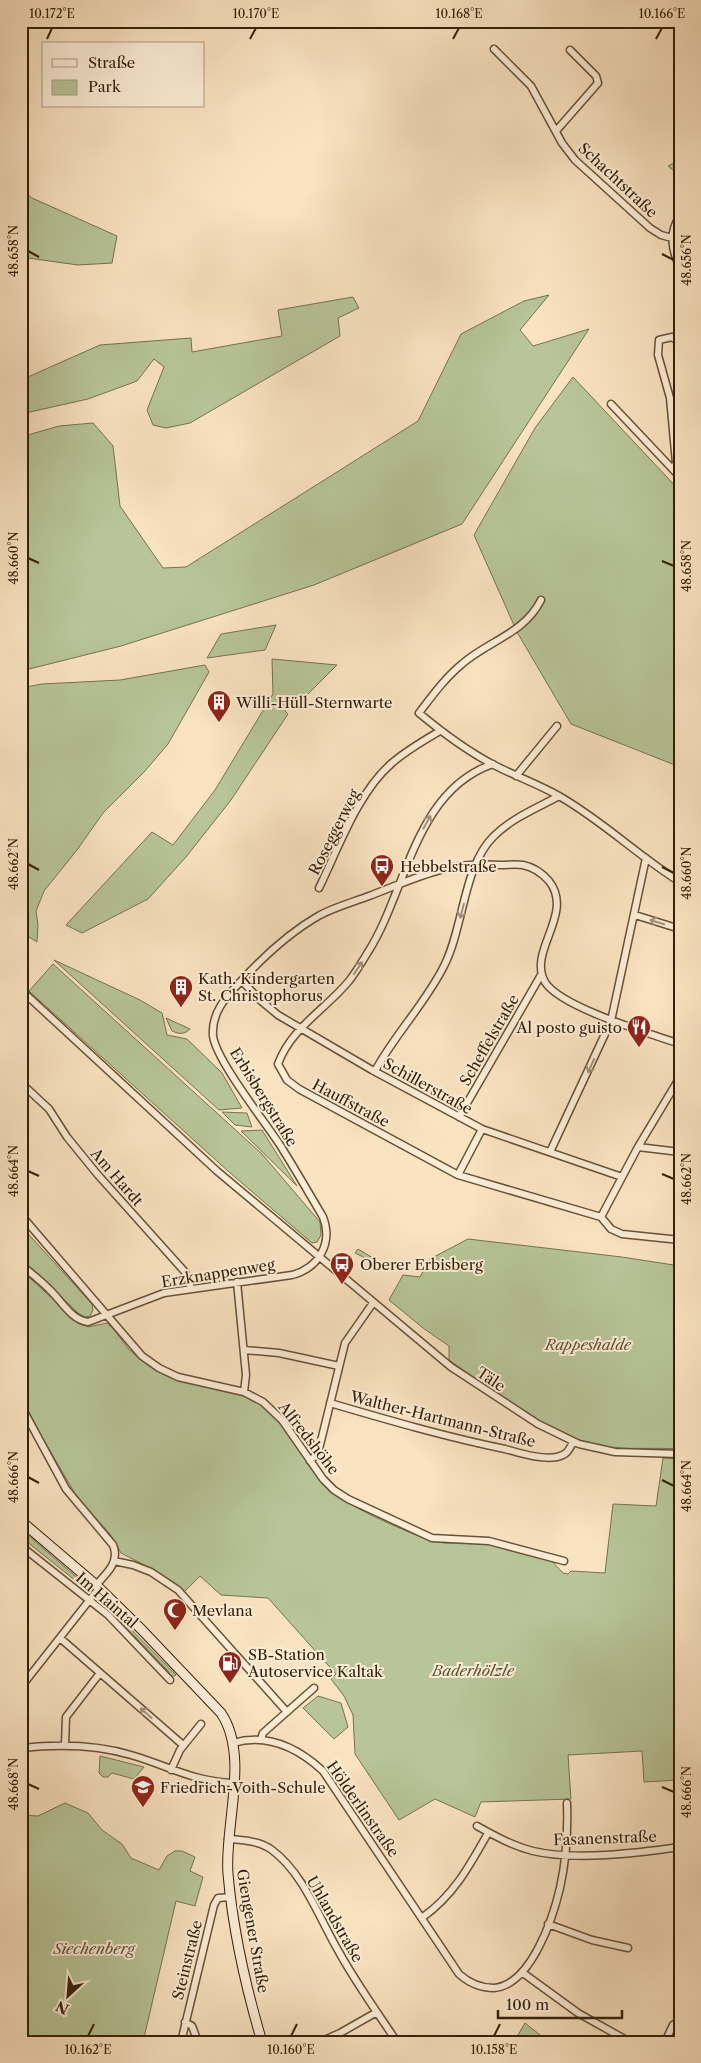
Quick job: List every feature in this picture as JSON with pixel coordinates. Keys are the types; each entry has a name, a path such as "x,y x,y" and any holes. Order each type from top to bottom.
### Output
{"main road":[{"name":"Giengener Straße","path":"21,1521 98,1587 142,1630 221,1713 230,1730 233,1743 233,1784 228,1839 228,1868 231,1897 246,1980 262,2042"}],"street":[{"name":"Schachtstraße","path":"494,50 512,65 531,86 556,131 581,166 650,228 672,238"},
{"path":"556,131 598,83 596,76 570,50"},
{"path":"680,216 674,226 672,238 672,247 680,268"},
{"path":"673,469 676,463 670,398 658,354 658,340 672,337 680,343"},
{"path":"612,404 680,477"},
{"path":"541,600 532,615 514,632 462,663 433,694 419,713 440,731 493,764 559,796 606,826 680,882"},
{"path":"516,776 557,726"},
{"name":"Roseggerweg","path":"319,888 344,833 365,796 390,764 414,746 440,731"},
{"path":"300,1028 349,981 382,928 394,903 398,885 431,814 445,796 469,776 493,764"},
{"path":"374,1071 385,1051 426,997 445,965 458,927 475,864 484,848 494,835 517,818 559,796"},
{"path":"550,1152 611,1021 646,858"},
{"name":"Erbisbergstraße","path":"320,1257 327,1237 323,1217 280,1146 226,1066 213,1038 214,1020 224,1000 260,960 290,935 322,914 443,869 475,864 523,865 537,871 555,889 556,914 544,950 541,975"},
{"path":"635,914 680,928"},
{"path":"541,975 546,985 562,996 611,1021 680,1044"},
{"name":"Scheffelstraße","path":"459,1117 541,975"},
{"name":"Schillerstraße","path":"242,981 278,1015 374,1071 482,1129 622,1177"},
{"path":"21,990 217,1171 320,1257"},
{"name":"Hauffstraße","path":"300,1028 284,1048 278,1064 287,1080 299,1089 458,1174 601,1217"},
{"path":"680,1077 638,1147 601,1217 610,1230 622,1234 680,1240"},
{"name":"Am Hardt","path":"21,1083 49,1109 67,1137 92,1168 185,1272 190,1288"},
{"path":"458,1174 482,1129"},
{"path":"638,1147 680,1152"},
{"name":"Alfredshöhe","path":"21,1215 135,1350 159,1368 188,1380 244,1392 263,1402 276,1414 323,1479 341,1495 437,1540 489,1541 564,1561"},
{"name":"Erzknappenweg","path":"21,1265 48,1288 79,1319 92,1321 156,1295 190,1288 299,1273 309,1268 320,1257"},
{"name":"Täle","path":"320,1257 373,1304 459,1372 526,1418 573,1442 586,1446 615,1452 680,1454"},
{"path":"237,1282 246,1375 244,1392"},
{"path":"310,1461 319,1449 345,1343 373,1304"},
{"path":"244,1350 279,1353 339,1366"},
{"name":"Walther-Hartmann-Straße","path":"330,1403 457,1438 529,1455 551,1458 563,1456 573,1442"},
{"path":"21,1406 66,1490 113,1545 116,1553 114,1561 90,1600 21,1687"},
{"name":"Im Haintal","path":"21,1546 108,1615 170,1680"},
{"path":"114,1561 133,1565 151,1572 178,1590 287,1712"},
{"path":"60,1638 183,1745"},
{"path":"65,1745 66,1717 100,1673"},
{"path":"261,1740 263,1733 314,1688"},
{"path":"171,1770 183,1745 201,1724"},
{"name":"Hölderlinstraße","path":"233,1743 247,1739 261,1740 293,1750 323,1771 423,1917 459,1974 469,1982 484,1987 497,1988 513,1981 523,1973 534,1955 548,1924 560,1887 565,1855 567,1804"},
{"path":"21,1748 65,1745 98,1747 122,1752 198,1779 233,1784"},
{"name":"Fasanenstraße","path":"477,1826 533,1850 565,1855 680,1847"},
{"path":"423,1917 451,1892 488,1832"},
{"name":"Uhlandstraße","path":"228,1839 261,1844 272,1850 285,1862 303,1887 339,1953 397,2042"},
{"name":"Steinstraße","path":"182,2042 185,2022 215,1902 220,1898 231,1897"},
{"path":"548,1924 592,1940 628,1948"},
{"path":"523,1973 578,2014 630,2042"},
{"path":"320,2042 340,2033 376,2012"},
{"path":"665,2042 673,2025 680,2020"},
{"path":"185,2022 192,2026 198,2042"}],"green space":[{"path":"680,160 680,176 668,166"},
{"path":"21,189 32,198 117,236 112,263 78,265 21,257"},
{"path":"549,295 520,330 533,346 589,329 462,524 314,585 121,646 21,671 21,437 59,426 93,423 113,446 120,506 163,568 186,567 418,421 461,334 524,301"},
{"path":"353,297 359,308 338,318 340,336 190,423 166,428 153,425 147,410 164,367 154,359 137,381 88,399 21,414 21,380 100,345 191,338 192,352 282,336 278,310"},
{"path":"573,377 680,491 680,767 571,724 517,632 474,535 535,428"},
{"path":"276,625 265,650 207,658 221,634"},
{"path":"272,659 337,665 296,706 290,704 285,711 288,714 231,800 186,857 148,899 82,933 66,925 152,832 173,845 215,790 273,694"},
{"path":"205,665 209,672 168,744 145,771 103,813 77,850 44,891 36,911 38,925 37,942 21,932 21,688 42,684 120,680"},
{"path":"54,960 140,1000 162,1013 167,1035 187,1039 222,1073 242,1108 219,1110"},
{"path":"53,964 262,1154 320,1222 321,1235 317,1242 312,1243 229,1172 29,991"},
{"path":"166,1018 190,1029 181,1033 172,1031"},
{"path":"222,1112 247,1113 252,1127 235,1125"},
{"path":"262,1130 297,1186 241,1131"},
{"path":"21,1226 92,1304 93,1310 90,1316 85,1317 78,1313 21,1258"},
{"name":"Rappeshalde","path":"468,1239 622,1257 680,1266 680,1449 604,1446 574,1438 556,1430 518,1408 449,1360 449,1346 423,1328 389,1300 403,1275 420,1277 430,1259"},
{"path":"358,1249 373,1258 373,1262 355,1253"},
{"name":"Baderhölzle","path":"21,1270 78,1322 88,1327 107,1323 131,1351 154,1368 184,1382 240,1395 260,1404 286,1430 313,1472 330,1491 372,1516 431,1541 484,1543 550,1559 563,1573 568,1574 571,1571 605,1573 613,1504 656,1506 663,1458 680,1459 680,1780 644,1782 642,1751 568,1755 571,1799 481,1802 475,1817 435,1799 399,1820 355,1754 353,1715 344,1696 331,1679 336,1674 268,1598 221,1595 200,1576 184,1592 156,1571 121,1553 110,1534 77,1497 33,1422 21,1394"},
{"path":"21,1529 89,1588 89,1592 87,1594 86,1589 21,1537"},
{"path":"106,1604 176,1675 172,1677 104,1605"},
{"path":"318,1696 341,1703 348,1727 334,1739 303,1708"},
{"path":"100,1756 144,1767 134,1779 112,1773 108,1777 103,1777 99,1773"},
{"name":"Siechenberg","path":"65,1803 88,1813 102,1830 122,1844 131,1858 159,1870 167,1856 175,1851 182,1851 195,1857 190,1871 203,1877 195,1906 176,1901 143,2042 50,2042 38,2037 21,2042 21,1815 38,1816"},
{"path":"525,2023 549,2042 530,2042 518,2035"}],"place":[{"name":"Willi-Hüll-Sternwarte","path":"219,723"},
{"name":"Hebbelstraße","path":"382,887"},
{"name":"Kath. Kindergarten St. Christophorus","path":"181,1008"},
{"name":"Al posto guisto","path":"639,1048"},
{"name":"Oberer Erbisberg","path":"342,1285"},
{"name":"Mevlana","path":"175,1631"},
{"name":"SB-Station Autoservice Kaltak","path":"230,1684"},
{"name":"Friedrich-Voith-Schule","path":"143,1808"}]}
